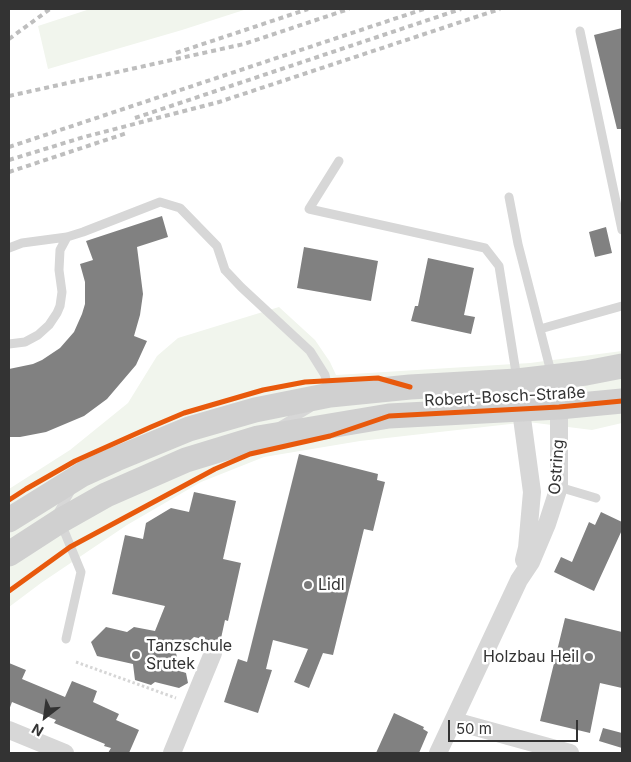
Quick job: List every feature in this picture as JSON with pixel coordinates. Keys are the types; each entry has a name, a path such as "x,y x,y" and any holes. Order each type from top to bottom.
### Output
{"main road":[{"name":"Robert-Bosch-Straße","path":"9,520 83,474 125,455 189,429 255,410 330,395 410,387 517,380 586,373 622,366"},
{"name":"Robert-Bosch-Straße","path":"9,554 60,521 106,495 186,460 258,438 390,416 594,405 622,401"}],"street":[{"name":"Ostring","path":"438,753 519,580 534,554 547,524 559,487 558,407 552,376"},
{"name":"Ostring","path":"517,380 532,492 527,548 519,580"},
{"path":"172,753 213,653"},
{"path":"454,721 570,753"},
{"path":"9,730 65,753"}],"lane":[{"path":"580,32 622,230"},
{"path":"340,161 309,209 485,248 498,266 517,380"},
{"path":"509,197 518,244 552,376"},
{"path":"9,248 22,243 67,237 160,202 180,208 217,246 226,270 241,287 310,351 325,375 330,395 258,438"},
{"path":"9,344 26,342 38,335 49,325 57,313 62,292 59,270 60,250 67,237"},
{"path":"540,329 622,306"},
{"path":"66,639 81,572 60,521 59,512 64,500 83,474"},
{"path":"559,487 596,498"}],"path":[{"path":"76,662 192,704"}],"shaded area":[{"path":"90,9 247,9 48,69 38,26"},
{"path":"279,307 315,340 330,362 336,375 530,363 622,351 622,423 592,430 528,422 360,441 264,457 201,482 127,525 9,607 9,489 70,450 128,403 157,356 178,338"}],"building":[{"path":"622,28 622,129 617,129 594,35"},
{"path":"162,216 168,237 137,247 143,294 134,336 147,341 136,365 107,399 84,416 46,432 9,437 9,369 42,360 60,348 74,332 85,304 85,282 80,264 93,260 86,241"},
{"path":"606,227 612,253 595,257 589,232"},
{"path":"304,247 378,261 371,301 297,288"},
{"path":"428,258 474,268 464,315 475,317 471,334 411,321 415,306 418,306"},
{"name":"Lidl","path":"299,454 378,474 377,480 385,482 373,531 364,529 333,655 323,653 309,688 294,682 308,649 273,640 266,669 272,670 258,713 224,702 238,659 247,662"},
{"path":"194,492 236,501 223,559 241,563 228,621 225,620 220,643 194,637 176,653 180,671 186,673 188,683 179,688 155,682 151,685 135,680 133,664 97,656 91,642 106,627 127,632 134,627 155,631 165,606 112,594 125,535 143,539 146,523 171,508 189,512"},
{"path":"601,512 622,522 622,530 594,591 554,572 561,557 572,562 589,522 595,525"},
{"name":"Holzbau Heil","path":"565,618 622,632 622,688 600,683 590,733 540,721"},
{"path":"9,663 26,670 22,679 65,697 72,681 97,691 93,702 119,714 116,720 139,730 129,753 108,753 111,748 104,746 105,744 54,723 56,720 12,702 9,710"},
{"path":"394,713 424,727 423,729 428,732 419,753 376,753"},
{"path":"603,728 622,733 622,748 599,741"}],"railway":[{"path":"9,39 50,9"},
{"path":"176,53 308,9"},
{"path":"9,96 244,44 349,9"},
{"path":"9,147 424,9"},
{"path":"135,118 461,9"},
{"path":"9,160 84,137 219,102 500,9"},
{"path":"9,172 127,133"}],"cycle path":[{"path":"9,500 75,461 151,427 184,413 263,390 305,382 378,378 410,387"},
{"path":"9,591 70,547 215,469 250,454 330,436 389,416 559,407 622,401"}],"place":[{"name":"Lidl","path":"308,585"},
{"name":"Tanzschule Srutek","path":"136,655"},
{"name":"Holzbau Heil","path":"589,657"}]}
